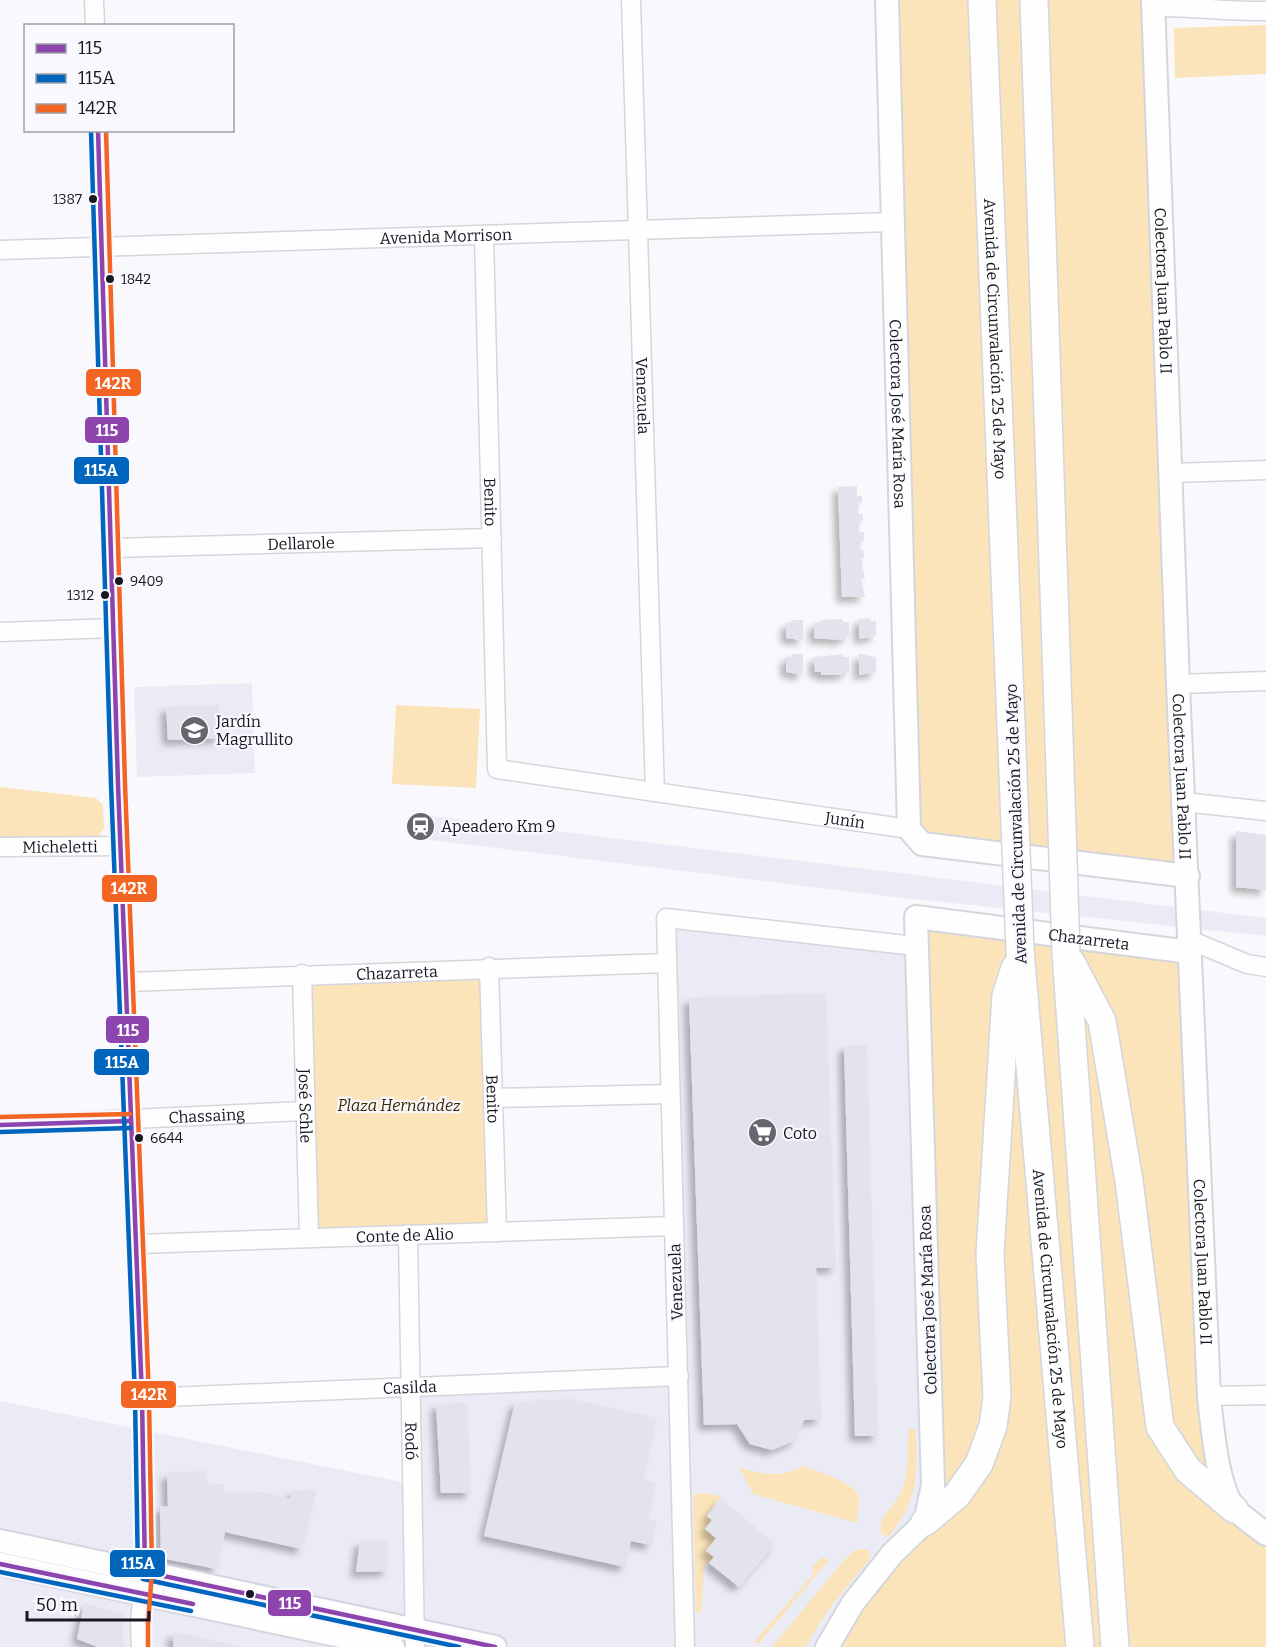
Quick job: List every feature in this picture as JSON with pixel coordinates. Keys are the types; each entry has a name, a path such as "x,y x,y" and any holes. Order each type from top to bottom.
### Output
{"highway":[{"name":"Avenida de Circunvalación 25 de Mayo","path":"982,0 1020,950 1080,1647"},
{"path":"1034,0 1066,953 1115,1647"},
{"path":"925,1522 957,1495 979,1464 993,1426 997,1396 991,1231 1006,996 1020,950"},
{"path":"1066,953 1102,1020 1129,1181 1160,1426 1188,1470 1234,1509"}],"main road":[{"name":"Colectora José María Rosa","path":"887,0 891,222 909,829"},
{"name":"Colectora Juan Pablo II","path":"1153,4 1178,684 1209,1396 1213,1442 1222,1480 1234,1509 1266,1534"},
{"name":"Junín","path":"909,829 922,844 1188,876"},
{"name":"Colectora José María Rosa","path":"916,917 915,946 933,1438 933,1485 925,1522"},
{"name":"Chazarreta","path":"916,917 1190,946"},
{"path":"827,1647 860,1594 892,1554 925,1522"},
{"path":"0,1541 144,1583 393,1647"},
{"path":"0,1564 144,1583 414,1638 495,1647"}],"street":[{"path":"94,0 95,24"},
{"name":"Venezuela","path":"631,0 636,230 655,792"},
{"path":"1153,4 1225,12 1266,11"},
{"path":"99,132 130,1121 142,1398 144,1583 141,1647"},
{"name":"Avenida Morrison","path":"0,250 891,222"},
{"name":"Benito","path":"484,235 497,769"},
{"path":"1172,473 1266,470"},
{"name":"Dellarole","path":"111,548 492,538"},
{"path":"0,632 114,628"},
{"path":"1178,684 1266,681"},
{"name":"Junín","path":"497,769 909,829"},
{"path":"1184,802 1266,811"},
{"name":"Micheletti","path":"0,847 121,846"},
{"name":"Venezuela","path":"685,1647 666,918 915,946"},
{"path":"1190,946 1247,964 1266,967"},
{"name":"Chazarreta","path":"127,982 489,967 666,963"},
{"name":"Benito","path":"489,967 496,1232"},
{"name":"José Schle","path":"302,974 309,1238"},
{"path":"493,1098 670,1094"},
{"name":"Chassaing","path":"0,1125 130,1121 304,1111"},
{"name":"Conte de Alio","path":"137,1244 674,1226"},
{"name":"Rodó","path":"408,1234 414,1638"},
{"name":"Casilda","path":"142,1398 679,1376"},
{"path":"1209,1396 1266,1395"}],"shaded area":[{"name":"Jardín Magrullito","path":"252,683 255,773 137,777 134,687"},
{"path":"417,814 1266,918 1266,936 894,897 415,838"},
{"path":"666,918 915,946 925,1522 827,1647 0,1647 0,1401 411,1484 411,1386 679,1376"}],"green space":[{"path":"887,0 1153,0 1188,876 922,844 909,829"},
{"path":"1266,25 1266,74 1175,78 1174,28"},
{"path":"396,705 480,709 476,788 392,784"},
{"path":"0,787 96,798 103,805 104,828 98,837 0,837"},
{"path":"916,917 1190,952 1222,1480 1266,1534 1266,1647 827,1647 925,1522"},
{"name":"Plaza Hernández","path":"489,967 497,1232 309,1238 302,974"},
{"path":"909,1429 916,1430 914,1487 906,1511 888,1537 882,1534 881,1523 903,1486 907,1470"},
{"path":"803,1466 836,1478 857,1493 859,1499 857,1523 753,1494 739,1467 756,1472 779,1474"},
{"path":"702,1493 722,1496 706,1515 712,1520 705,1529 716,1538 706,1550 714,1557 704,1567 701,1613 696,1613 693,1495"},
{"path":"859,1549 868,1550 871,1557 828,1610 805,1647 772,1647 840,1565 852,1552"},
{"path":"821,1557 829,1560 758,1644 754,1642 814,1573 812,1568"}],"building":[{"path":"857,486 857,496 862,496 862,503 858,503 858,514 863,514 863,521 859,522 859,532 864,532 864,541 860,541 860,550 864,550 864,558 861,559 865,578 861,579 865,597 842,597 838,487"},
{"path":"870,618 870,621 876,621 876,636 859,639 859,619"},
{"path":"843,619 843,622 849,622 849,637 843,637 843,640 814,638 814,623 821,623 821,620"},
{"path":"792,620 803,620 803,640 786,638 786,623 792,623"},
{"path":"792,654 803,654 803,675 786,672 786,657 792,657"},
{"path":"843,654 843,657 849,657 849,672 843,672 843,675 821,675 821,672 815,672 814,657"},
{"path":"859,654 876,657 876,672 859,675"},
{"path":"219,705 220,738 168,740 166,707"},
{"path":"1236,831 1266,835 1266,890 1236,887"},
{"name":"Coto","path":"826,993 836,1268 816,1268 821,1419 804,1420 794,1441 772,1450 750,1444 737,1424 704,1425 689,998"},
{"path":"867,1045 878,1436 855,1436 844,1046"},
{"path":"571,1399 657,1418 643,1479 656,1482 648,1519 657,1521 651,1545 631,1541 625,1567 484,1536 515,1402"},
{"path":"467,1403 471,1493 441,1493 436,1404"},
{"path":"206,1471 207,1484 224,1484 225,1492 262,1492 290,1499 292,1491 316,1490 302,1549 225,1532 217,1569 161,1558 160,1507 168,1506 167,1473"},
{"path":"721,1499 775,1544 739,1587 709,1563 714,1557 706,1551 716,1538 705,1529 712,1520 707,1516"},
{"path":"388,1540 388,1571 356,1572 360,1541"},
{"path":"84,1603 123,1614 123,1647 98,1647 77,1639"},
{"path":"173,1632 240,1646 240,1647 173,1647"}],"transit line":[{"name":"115A","path":"91,132 111,784 135,1398 138,1574 143,1579 459,1647"},
{"name":"115","path":"98,132 118,784 142,1398 145,1572 495,1647"},
{"name":"142R","path":"106,132 125,784 149,1398 152,1572 148,1647"},
{"name":"142R","path":"0,1117 130,1114"},
{"name":"115","path":"0,1125 130,1121"},
{"name":"115A","path":"0,1132 130,1128"},
{"name":"115","path":"0,1564 193,1604"},
{"name":"115A","path":"0,1572 191,1611"}],"place":[{"name":"1387","path":"93,199"},
{"name":"1842","path":"110,279"},
{"name":"9409","path":"119,581"},
{"name":"1312","path":"105,595"},
{"name":"Jardín Magrullito","path":"195,730"},
{"name":"Apeadero Km 9","path":"420,826"},
{"name":"Coto","path":"762,1133"},
{"name":"6644","path":"139,1138"}]}
